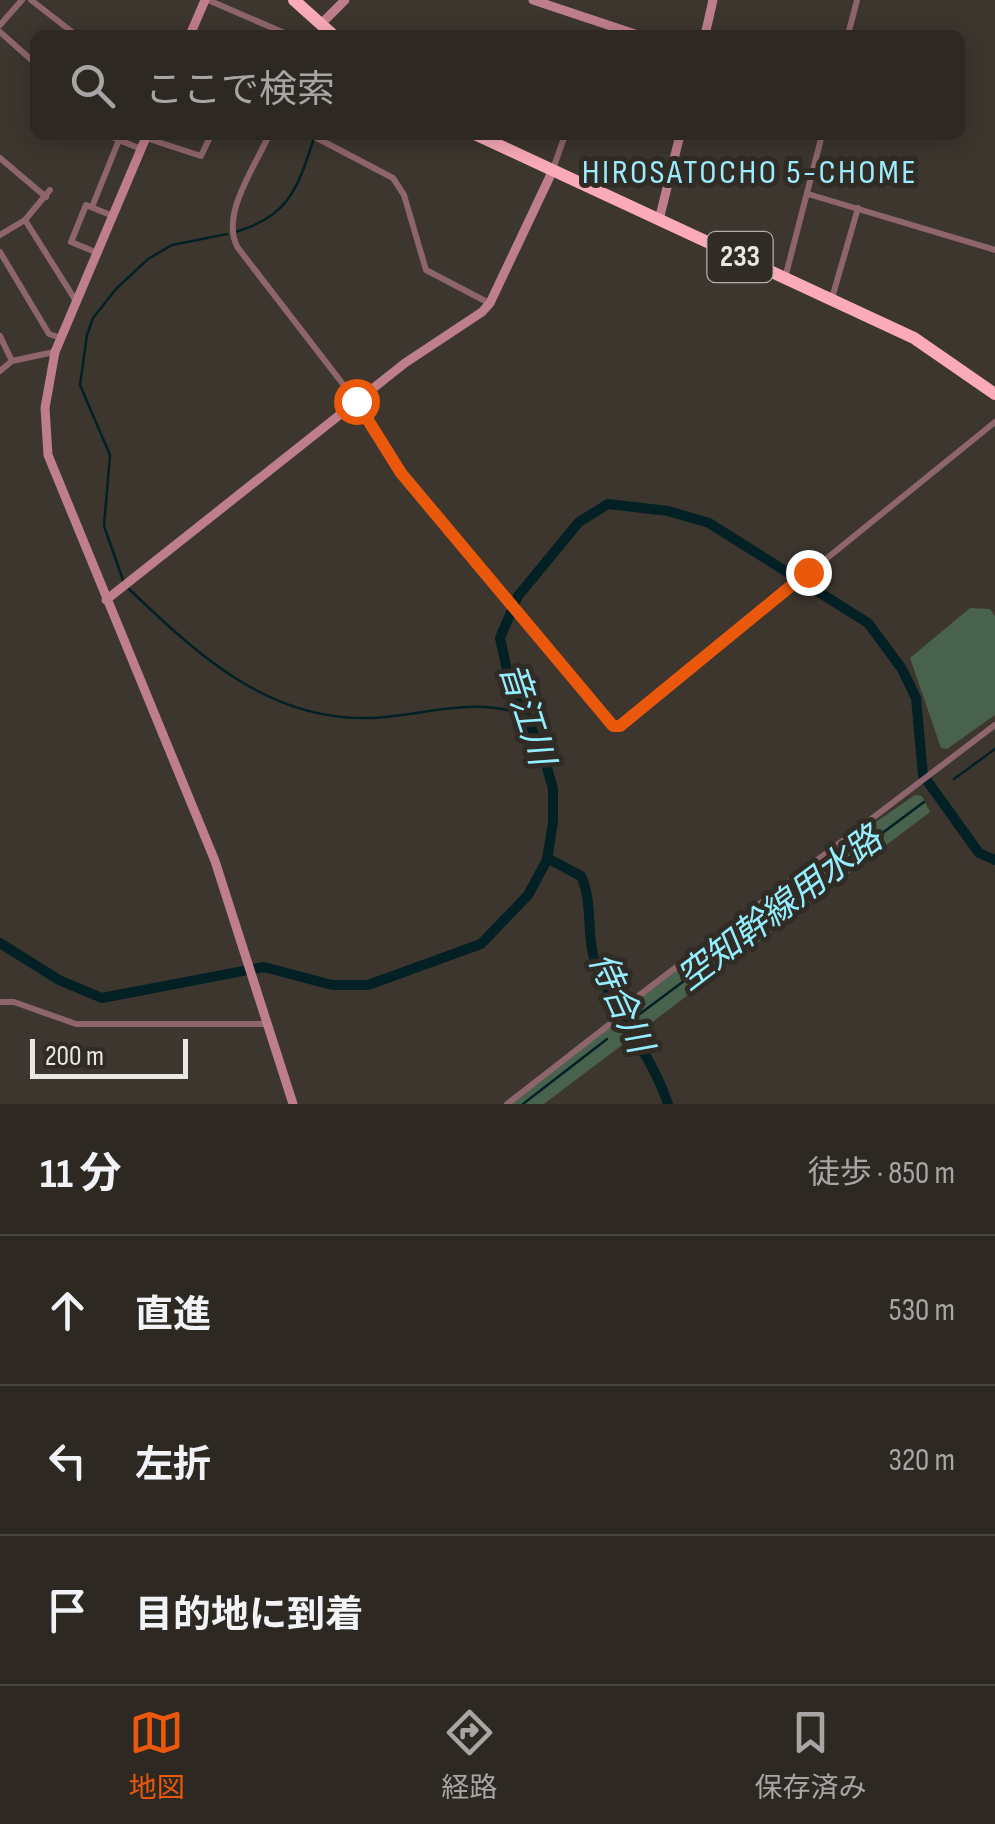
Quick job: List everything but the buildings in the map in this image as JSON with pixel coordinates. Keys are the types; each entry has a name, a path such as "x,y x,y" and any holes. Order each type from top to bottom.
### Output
{"highway":[{"path":"294,0 317,27"},
{"name":"233","path":"489,140 926,344 995,394"}],"street":[{"path":"22,0 0,29 30,59"},
{"path":"30,0 69,30"},
{"path":"192,30 206,0 276,30"},
{"path":"317,27 345,0"},
{"path":"532,0 623,30"},
{"path":"706,30 713,0"},
{"path":"849,30 857,0"},
{"path":"596,30 598,22"},
{"path":"92,207 120,140 141,149"},
{"path":"145,140 55,352 45,408 48,455 216,862 293,1104"},
{"path":"158,140 202,156 209,140"},
{"path":"267,140 233,216 233,240 356,401 401,473 502,599 613,726 620,726 995,422"},
{"path":"321,140 393,178 404,196 426,270 490,303"},
{"path":"106,600 356,401 490,303 553,170 562,140"},
{"path":"659,220 679,140"},
{"path":"785,278 821,140"},
{"path":"0,158 48,194 25,220 0,235"},
{"path":"808,194 995,250"},
{"path":"98,253 70,242 86,205 112,216"},
{"path":"832,300 858,208"},
{"path":"25,220 76,301"},
{"path":"0,252 49,334 60,338"},
{"path":"0,336 12,361"},
{"path":"0,371 12,361 55,352"},
{"path":"507,1104 611,1024 637,997 995,725"},
{"path":"0,1002 14,1002 76,1024 270,1024"}],"green space":[{"path":"970,608 990,609 995,616 995,715 947,749 941,748 910,658"},
{"path":"915,795 922,796 930,812 544,1104 507,1104 763,900"}],"waterway":[{"path":"235,232 279,210 302,174 313,141"},
{"path":"123,580 104,526 110,455 80,385 87,335 93,318 116,289 148,259 172,245 227,234"},
{"name":"音江川","path":"0,943 59,980 102,998 264,967 332,985 368,985 481,944 528,895 547,860 553,822 553,789 544,757 507,670 500,638 518,596 579,522 608,504 668,511 709,523 868,623 902,669 916,698 923,775 979,853 995,860"},
{"path":"129,589 208,659 267,696 299,708 333,716 370,718 488,707 527,716"},
{"name":"空知幹線用水路","path":"954,779 995,749"},
{"name":"空知幹線用水路","path":"637,1016 924,802"},
{"name":"侍合川","path":"547,858 581,876 597,967 668,1104"},
{"name":"空知幹線用水路","path":"523,1104 607,1039"}],"district":[{"name":"HIROSATOCHO 5-CHOME","path":"750,172"}],"route":[{"path":"356,401 401,473 502,599 613,726 620,726 808,572"}]}
